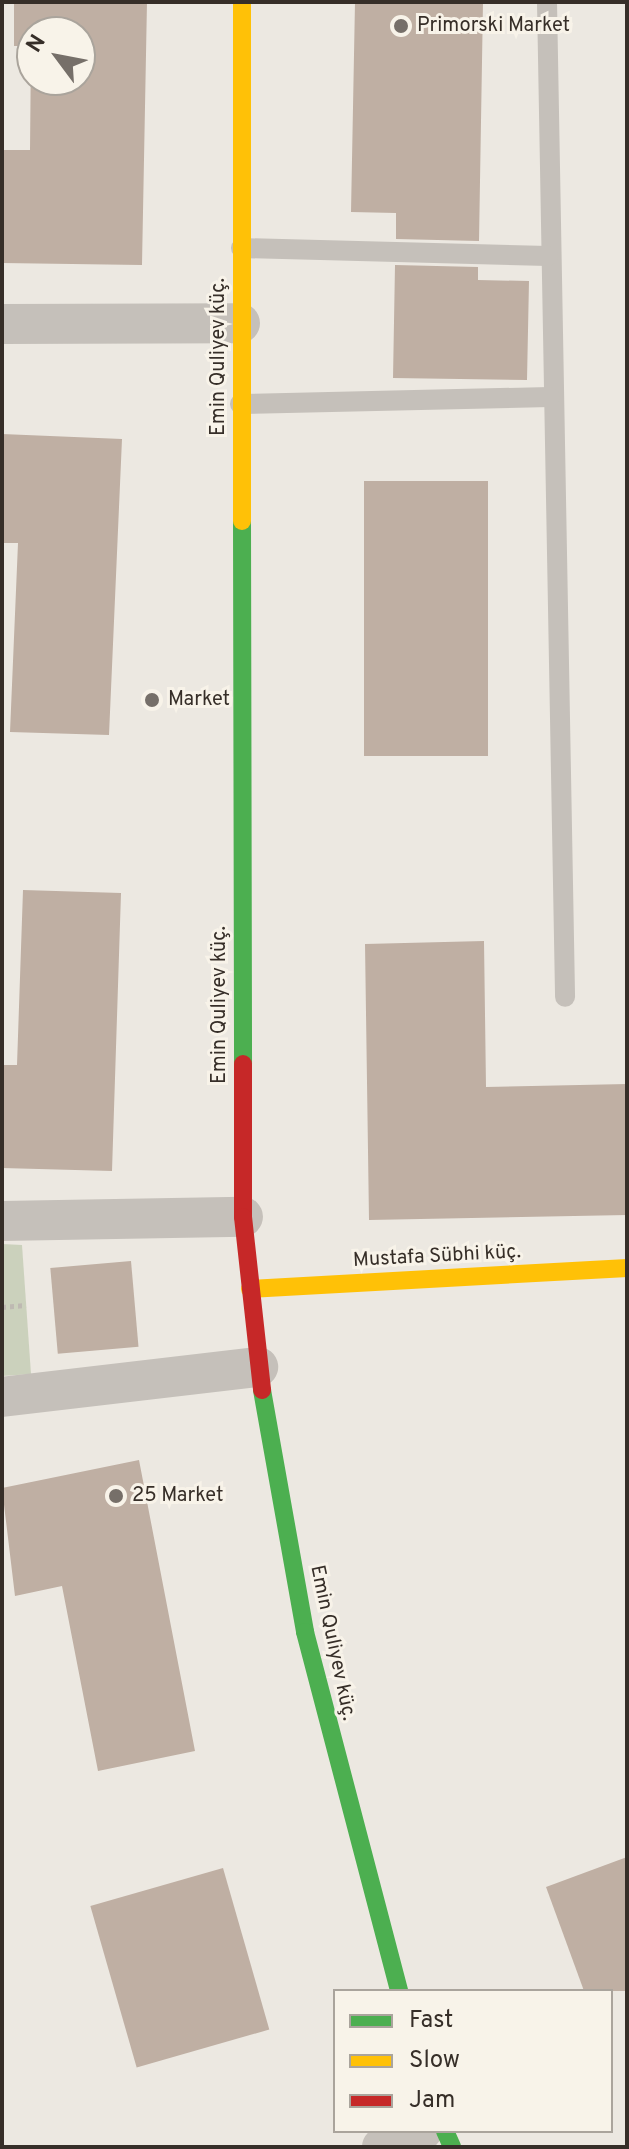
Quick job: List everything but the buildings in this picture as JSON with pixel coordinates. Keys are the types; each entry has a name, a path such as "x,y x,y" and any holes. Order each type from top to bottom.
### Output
{"street":[{"name":"Emin Quliyev küç.","path":"242,2 243,1217 258,1367 305,1632 398,1989"},
{"path":"2,324 240,323"},
{"path":"2,1221 243,1217"},
{"name":"Mustafa Sübhi küç.","path":"250,1289 627,1268"},
{"path":"2,1397 258,1367"},
{"path":"382,2147 417,2133"}],"lane":[{"path":"547,2 550,397 565,997"},
{"path":"241,248 548,256"},
{"path":"240,404 550,397"}],"path":[{"path":"2,1307 26,1305"}],"green space":[{"path":"2,1244 22,1245 31,1374 2,1376"}],"traffic: fast":[{"path":"242,521 243,1064"},
{"path":"262,1390 305,1632 398,1989"},
{"path":"446,2133 452,2147"}],"traffic: slow":[{"path":"242,2 242,521"},
{"path":"250,1289 627,1268"}],"traffic: jam":[{"path":"243,1064 243,1217 262,1390"}],"place":[{"name":"Primorski Market","path":"401,26"},
{"name":"Market","path":"152,700"},
{"name":"25 Market","path":"116,1496"}]}
